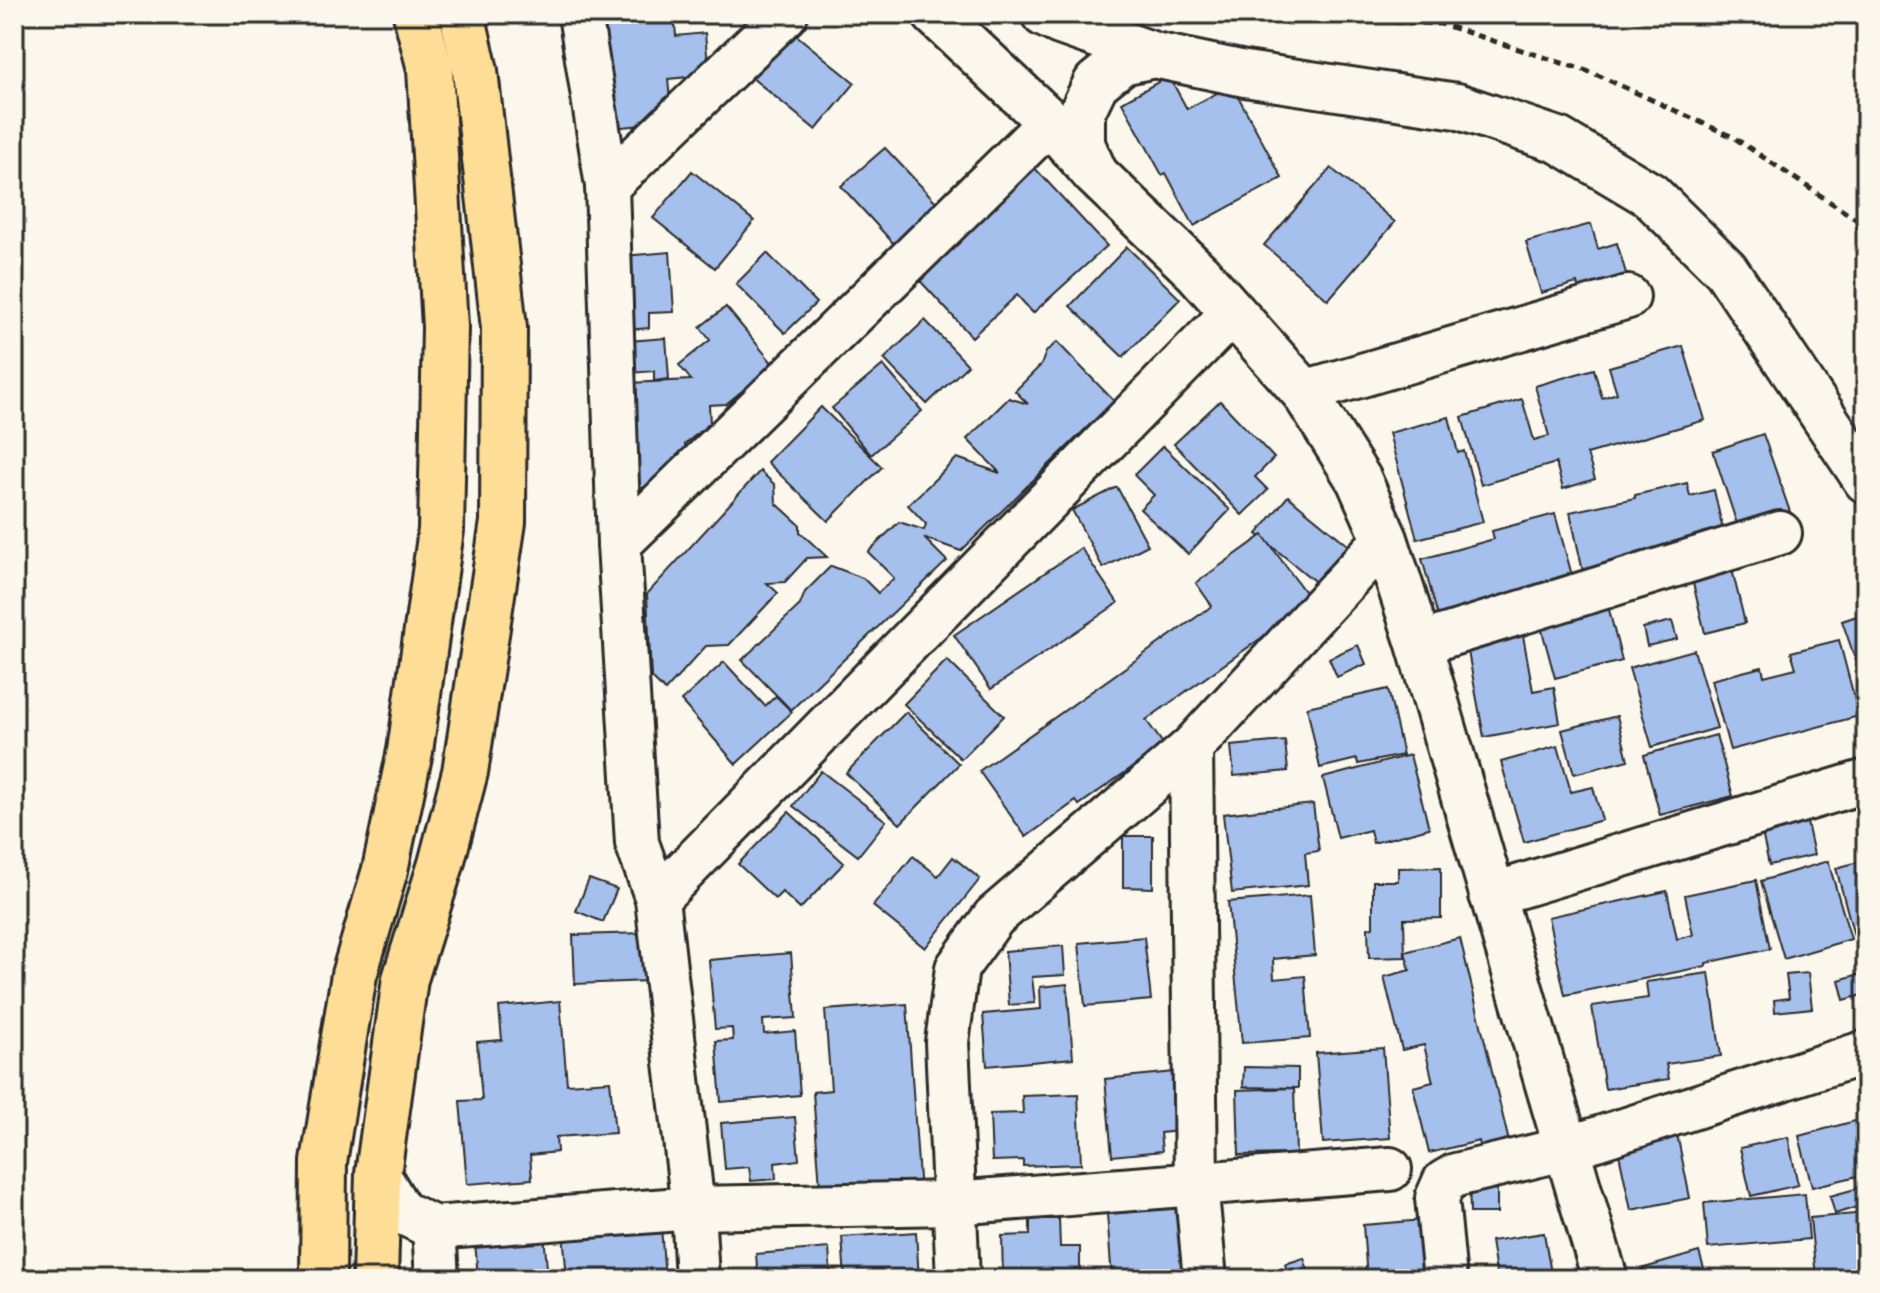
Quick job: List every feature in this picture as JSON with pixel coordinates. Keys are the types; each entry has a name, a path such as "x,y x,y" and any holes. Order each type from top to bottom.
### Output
{"highway":[{"path":"323,1279 324,1162 354,975 385,870 410,751 441,530 445,327 430,69 416,14"},
{"path":"375,1279 378,1174 405,979 441,864 465,772 503,522 504,328 475,71 462,14"}],"main road":[{"path":"935,14 1050,122 1095,174 1198,273 1304,392 1359,480 1385,539 1419,644 1491,895 1508,939 1605,1279"},
{"path":"1044,14 1154,55 1245,74 1457,106 1558,140 1650,195 1726,270 1866,480"},
{"path":"1095,174 1082,144 1082,112 1096,83 1122,62 1154,55"}],"street":[{"path":"580,14 607,186 619,544 637,843 657,899 693,1208 697,1279"},
{"path":"607,186 786,14"},
{"path":"619,544 1050,122"},
{"path":"1304,392 1628,297"},
{"path":"657,899 1233,312"},
{"path":"1419,644 1780,533"},
{"path":"958,1279 947,1042 957,968 994,917 1191,748 1385,539"},
{"path":"1191,748 1196,1183 1205,1279"},
{"path":"1491,895 1866,781"},
{"path":"1445,1279 1437,1198 1444,1182 1456,1175 1568,1148 1866,1052"},
{"path":"378,1174 401,1212 434,1228 693,1208 954,1203 1390,1169"},
{"path":"434,1228 437,1279"}],"path":[{"path":"1240,14 1441,24 1593,73 1733,137 1866,226"}],"building":[{"path":"674,14 676,36 705,33 709,75 668,79 672,122 612,128 602,20"},
{"path":"790,30 855,83 816,130 751,77"},
{"path":"1169,76 1187,109 1232,85 1282,178 1194,226 1122,102"},
{"path":"885,148 938,204 894,244 841,186"},
{"path":"1031,164 1107,246 1033,313 1017,295 972,337 912,272"},
{"path":"1331,168 1395,222 1328,300 1264,245"},
{"path":"692,171 754,221 715,268 653,218"},
{"path":"1591,224 1598,249 1617,243 1630,287 1581,300 1577,283 1541,293 1526,242"},
{"path":"1127,247 1180,299 1123,357 1070,306"},
{"path":"670,252 674,312 649,313 649,328 617,331 612,257"},
{"path":"767,253 816,303 785,333 736,284"},
{"path":"726,307 774,365 726,404 709,405 710,423 685,444 686,466 660,487 635,488 629,383 691,380 679,365 710,340 700,327"},
{"path":"925,320 968,365 927,404 884,359"},
{"path":"666,338 669,379 654,381 654,371 631,373 629,341"},
{"path":"1057,342 1114,401 961,551 924,538 947,561 791,710 742,660 800,605 805,592 831,566 863,578 878,593 894,578 868,552 899,522 924,530 926,524 908,505 957,458 1000,473 967,439 1009,398 1028,404 1015,391 1041,365 1046,352"},
{"path":"1683,346 1705,420 1587,454 1595,479 1563,489 1556,463 1481,485 1462,417 1522,399 1534,440 1549,436 1535,386 1594,369 1602,398 1617,393 1609,367"},
{"path":"883,365 922,411 871,455 832,408"},
{"path":"1220,401 1274,458 1255,477 1268,490 1242,515 1174,444"},
{"path":"821,407 882,467 828,521 767,462"},
{"path":"1449,417 1458,453 1464,451 1483,522 1417,539 1389,433"},
{"path":"1763,434 1790,512 1739,530 1713,451"},
{"path":"1163,446 1230,510 1188,554 1140,509 1154,495 1134,475"},
{"path":"760,471 775,485 776,503 800,525 800,532 827,557 807,558 785,582 767,583 778,593 729,645 706,646 665,691 651,677 647,594"},
{"path":"1687,483 1690,496 1714,490 1726,544 1585,581 1570,512"},
{"path":"1117,487 1148,545 1103,568 1072,510"},
{"path":"1288,496 1349,546 1318,584 1257,534"},
{"path":"1555,514 1573,579 1443,634 1422,559 1494,539 1492,531"},
{"path":"1263,535 1312,602 1146,720 1164,745 1079,805 1076,801 1026,837 979,771 1212,606 1196,583"},
{"path":"1081,548 1118,603 991,689 954,635"},
{"path":"1730,561 1745,623 1705,633 1690,571"},
{"path":"1605,594 1622,661 1555,678 1537,612"},
{"path":"1866,613 1866,690 1842,621"},
{"path":"1672,621 1677,639 1647,646 1643,628"},
{"path":"1522,630 1533,691 1554,687 1560,723 1484,737 1466,641"},
{"path":"1839,640 1859,716 1730,750 1711,680 1762,667 1764,676 1796,668 1791,652"},
{"path":"1358,645 1366,664 1337,677 1329,658"},
{"path":"1694,650 1717,728 1652,747 1629,668"},
{"path":"947,660 1004,716 961,759 904,704"},
{"path":"724,662 765,706 776,696 792,712 736,764 681,701"},
{"path":"1388,689 1403,755 1358,764 1357,759 1320,768 1307,707"},
{"path":"906,712 959,764 900,824 846,773"},
{"path":"1617,716 1628,760 1574,774 1562,730"},
{"path":"1716,735 1733,796 1660,815 1644,755"},
{"path":"1285,741 1288,771 1234,776 1231,746"},
{"path":"1558,746 1571,792 1593,787 1602,820 1524,842 1501,762"},
{"path":"1410,755 1429,828 1373,843 1370,830 1338,838 1323,778"},
{"path":"821,771 886,821 858,856 793,806"},
{"path":"1313,804 1319,851 1305,853 1308,885 1232,893 1223,814"},
{"path":"789,812 844,863 800,909 782,892 775,899 738,864"},
{"path":"1806,818 1814,855 1769,865 1761,828"},
{"path":"1123,836 1153,836 1153,888 1123,887"},
{"path":"913,856 938,876 953,857 980,879 925,948 873,906"},
{"path":"1866,860 1866,932 1854,936 1836,868"},
{"path":"1828,861 1851,939 1784,959 1761,881"},
{"path":"1441,867 1441,918 1404,919 1405,957 1369,958 1368,928 1373,927 1373,881 1398,881 1398,868"},
{"path":"589,879 617,889 603,922 576,911"},
{"path":"1756,880 1770,949 1706,963 1706,966 1565,995 1548,917 1667,891 1677,939 1693,935 1685,895"},
{"path":"1310,895 1315,955 1273,959 1274,979 1305,976 1310,1038 1242,1043 1228,902"},
{"path":"647,933 648,981 575,984 573,935"},
{"path":"1144,937 1151,1000 1085,1006 1079,943"},
{"path":"1460,938 1510,1146 1482,1152 1479,1141 1429,1153 1413,1087 1433,1082 1424,1045 1402,1050 1384,977 1410,970 1405,952"},
{"path":"1063,946 1065,975 1032,977 1035,1003 1009,1005 1005,951"},
{"path":"791,953 796,1018 763,1020 764,1034 795,1031 800,1095 721,1102 716,1041 733,1040 732,1028 715,1029 709,960"},
{"path":"1866,972 1866,994 1844,1000 1839,980"},
{"path":"1709,973 1721,1056 1666,1064 1669,1079 1605,1089 1592,1006 1648,998 1646,982"},
{"path":"1808,973 1812,1008 1775,1012 1774,1000 1789,998 1786,975"},
{"path":"1067,984 1073,1058 987,1066 983,1014 1041,1009 1040,987"},
{"path":"560,1001 567,1084 610,1081 615,1133 556,1137 557,1152 530,1155 532,1179 467,1184 460,1101 482,1100 477,1042 502,1040 499,1007"},
{"path":"907,1004 920,1193 821,1200 813,1092 831,1090 825,1010"},
{"path":"1383,1048 1390,1138 1323,1143 1316,1053"},
{"path":"1244,1067 1298,1068 1298,1088 1243,1087"},
{"path":"1174,1072 1180,1131 1160,1133 1162,1151 1112,1156 1105,1079"},
{"path":"1294,1088 1296,1154 1239,1155 1237,1090"},
{"path":"1078,1094 1081,1164 1023,1166 1023,1160 992,1161 990,1114 1023,1113 1022,1096"},
{"path":"795,1117 799,1160 775,1163 776,1179 751,1181 749,1167 725,1169 721,1123"},
{"path":"1866,1118 1866,1174 1812,1187 1799,1136"},
{"path":"1675,1124 1690,1198 1631,1210 1615,1135"},
{"path":"1788,1137 1798,1185 1751,1196 1740,1148"},
{"path":"1497,1177 1497,1213 1470,1213 1469,1178"},
{"path":"1866,1186 1866,1204 1835,1214 1830,1196"},
{"path":"1805,1194 1809,1239 1708,1248 1704,1203"},
{"path":"1186,1207 1191,1273 1112,1279 1107,1214"},
{"path":"561,1208 660,1214 665,1279 567,1279"},
{"path":"1866,1213 1866,1272 1816,1277 1810,1218"},
{"path":"1030,1219 1059,1219 1060,1247 1080,1247 1080,1279 1003,1279 1002,1236 1030,1235"},
{"path":"1423,1220 1427,1279 1367,1279 1363,1225"},
{"path":"543,1223 548,1279 478,1279 474,1228"},
{"path":"916,1232 919,1279 845,1279 842,1237"},
{"path":"1544,1233 1552,1279 1497,1279 1491,1241"},
{"path":"829,1248 831,1279 758,1279 756,1254"},
{"path":"1699,1252 1707,1279 1644,1279 1641,1269"},
{"path":"1304,1258 1310,1277 1290,1279 1285,1264"}]}
